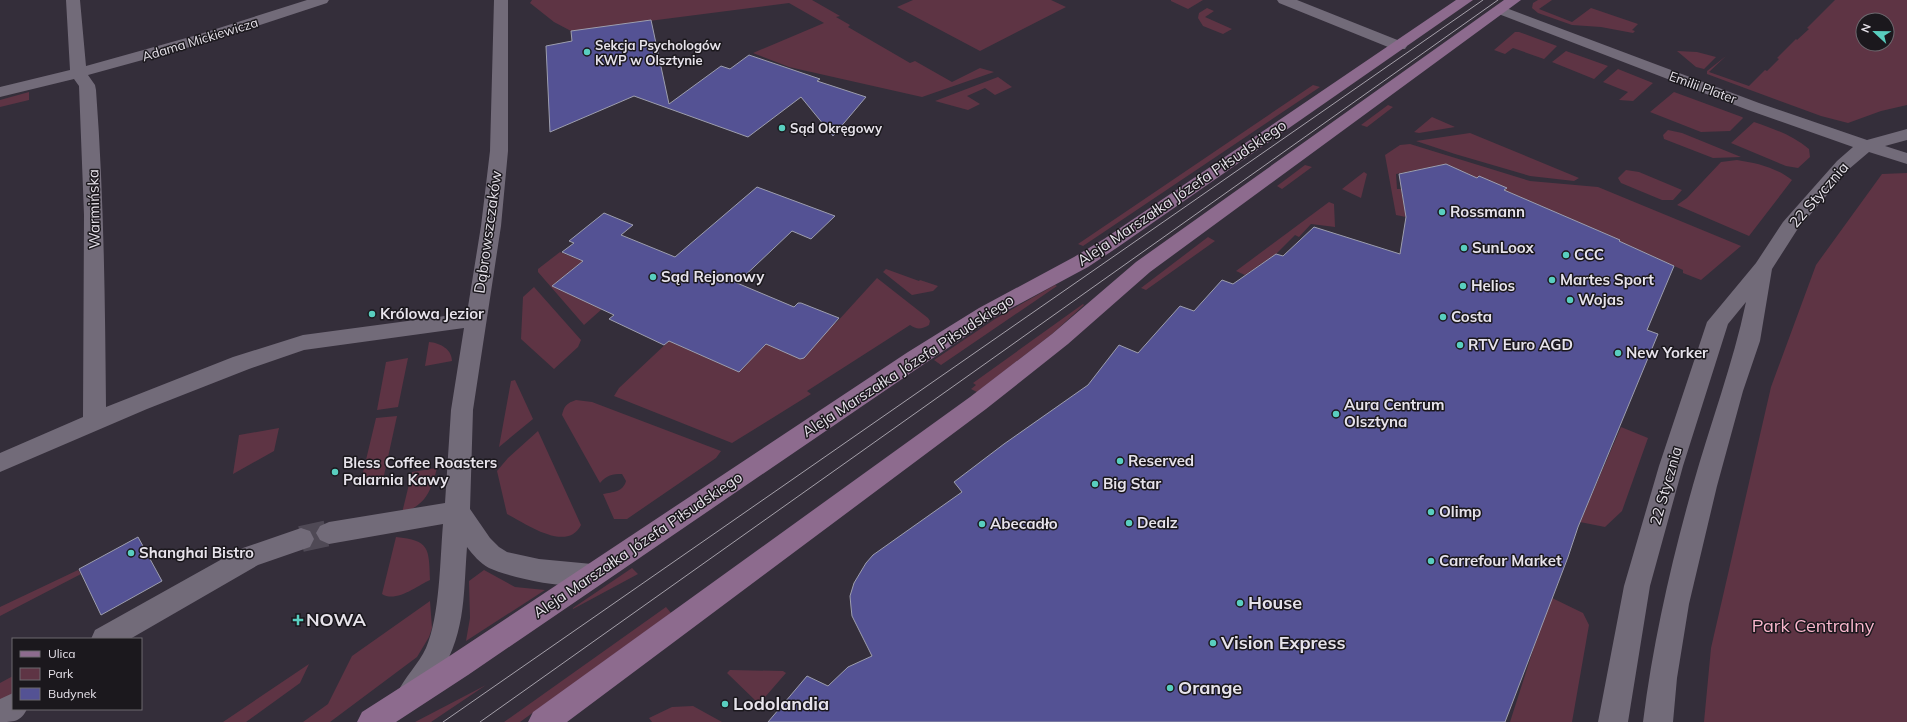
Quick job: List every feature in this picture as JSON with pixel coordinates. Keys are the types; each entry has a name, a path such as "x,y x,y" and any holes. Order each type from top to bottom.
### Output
{"street":[{"name":"Warmińska","path":"73,0 78,74 87,85 93,165 95,422"},
{"name":"Adama Mickiewicza","path":"0,92 78,74 213,36 322,0"},
{"name":"Dąbrowszczaków","path":"411,695 438,654 448,622 457,510 462,410 491,226 499,150 501,0"},
{"path":"1284,0 1431,60"},
{"name":"Aleja Marszałka Józefa Piłsudskiego","path":"372,722 956,332 1111,244 1466,0"},
{"path":"543,722 978,403 1060,339 1143,267 1514,0"},
{"name":"Emilii Plater","path":"1501,10 1675,77 1866,146 1907,159"},
{"path":"1866,146 1907,134"},
{"name":"22 Stycznia","path":"1612,722 1637,586 1698,379 1718,322 1763,268 1790,226 1843,165 1866,146"},
{"name":"22 Stycznia","path":"1658,722 1663,678 1676,604 1707,479 1732,392 1750,340 1763,268"},
{"path":"0,463 95,422 241,363 303,343 476,319"},
{"path":"329,533 457,510 491,556 518,566 568,574 592,575"},
{"path":"108,638 249,557 301,539"},
{"path":"0,715 12,709"}],"green space":[{"path":"532,0 812,0 840,16 836,17 850,25 848,27 910,63 915,61 952,82 980,68 994,72 922,97 789,67 753,53 824,23 789,3 571,31 554,22 530,3"},
{"path":"913,0 1051,0 1066,7 980,51 897,7"},
{"path":"1171,0 1203,0 1188,9"},
{"path":"1538,0 1552,0 1539,9 1572,22 1591,8 1638,24 1632,30 1635,31 1633,33 1601,27 1572,25 1538,13 1532,8 1533,3"},
{"path":"1835,0 1907,0 1907,105 1881,111 1848,123 1821,116 1707,74 1707,71 1726,56 1709,72 1749,86 1779,59 1777,58 1796,39 1797,40 1809,29 1807,28"},
{"path":"1207,8 1214,11 1205,17 1232,29 1223,34 1203,26 1198,18 1199,13"},
{"path":"1515,32 1519,32 1557,46 1544,59 1513,48 1505,54 1494,50"},
{"path":"1566,51 1608,66 1594,79 1552,62"},
{"path":"1677,51 1697,52 1716,57 1704,69 1696,67"},
{"path":"1618,69 1653,83 1633,101 1619,100 1628,92 1603,82"},
{"path":"998,77 1012,87 995,95 985,88 967,96 980,104 968,110 935,101"},
{"path":"1313,85 1320,87 1083,246 1078,244"},
{"path":"29,92 29,100 0,107 0,100"},
{"path":"1674,92 1743,118 1730,131 1701,132 1650,112"},
{"path":"1388,105 1393,107 1367,127 1361,125"},
{"path":"1432,117 1455,127 1419,133 1414,132"},
{"path":"1754,122 1776,130 1796,140 1809,149 1810,157 1798,168 1786,166 1731,143"},
{"path":"1668,130 1682,133 1741,157 1713,158 1664,139 1663,135"},
{"path":"1470,133 1579,178 1574,181 1530,176 1416,141"},
{"path":"1410,144 1530,181 1598,187 1741,246 1701,280 1683,273 1683,270 1619,241 1620,240 1504,190 1506,188 1477,178 1446,164 1396,174 1397,189 1401,189 1406,217 1396,215 1385,155 1400,145"},
{"path":"1737,160 1758,164 1772,169 1792,180 1749,236 1677,205 1687,198 1721,162"},
{"path":"1305,165 1312,167 1282,189 1277,186"},
{"path":"1626,170 1639,172 1682,190 1673,200 1662,200 1621,183 1618,178"},
{"path":"1364,172 1367,174 1361,198 1342,189"},
{"name":"Park Centralny","path":"1907,173 1907,722 1704,722 1711,648 1771,387 1816,265 1882,174"},
{"path":"1329,202 1334,204 1335,227 1311,224 1299,237 1295,235 1276,254 1245,275 1236,271"},
{"path":"1208,237 1215,241 1146,290 1141,288"},
{"path":"560,252 583,261 552,286 602,309 584,325 538,272 538,269"},
{"path":"886,269 938,286 933,291 912,295 883,272"},
{"path":"877,278 928,318 930,321 929,325 915,328 910,325 807,391 811,394 732,443 614,396 619,388 669,341 739,372 768,342 836,323"},
{"path":"1055,285 1057,286 941,365 934,360 995,319"},
{"path":"534,287 581,340 578,347 554,369 521,339 523,297"},
{"path":"1083,304 1084,305 1052,334 977,392 971,389 976,385 973,383"},
{"path":"429,342 445,347 450,353 452,361 425,366"},
{"path":"408,358 398,407 377,410 386,362"},
{"path":"515,380 533,419 499,447 511,381"},
{"path":"576,400 592,402 721,451 716,458 627,519 614,519 603,494 620,489 625,485 626,481 622,474 615,474 605,478 600,483 562,415 566,405"},
{"path":"397,416 383,480 360,485 376,418"},
{"path":"1621,427 1648,438 1622,511 1605,527 1580,522"},
{"path":"279,428 274,451 233,474 239,435"},
{"path":"538,431 581,525 575,533 566,536 546,534 507,514 497,471 508,458"},
{"path":"437,468 430,490 426,496 417,506 402,513 412,472"},
{"path":"396,537 416,541 425,548 428,554 430,580 406,593 388,596 382,594"},
{"path":"632,568 638,574 573,609 573,608"},
{"path":"78,570 81,574 0,616 0,607"},
{"path":"484,570 515,587 545,590 466,641 470,618 469,581"},
{"path":"1550,597 1583,613 1589,625 1572,722 1510,722"},
{"path":"430,601 432,628 429,637 417,657 330,722 303,722 328,704 352,656"},
{"path":"666,607 671,613 520,722 504,722"},
{"path":"309,664 300,683 246,722 223,722"},
{"path":"730,670 783,671 786,673 759,704 727,673"},
{"path":"12,677 12,695 0,702 0,683"},
{"path":"486,685 431,722 415,722"},
{"path":"693,706 722,722 652,722 649,718 672,707"}],"building":[{"path":"651,20 669,104 721,66 730,69 749,55 820,79 817,81 866,97 833,136 801,97 748,137 634,96 550,132 546,46 572,41 571,31"},
{"name":"Aura Centrum Olsztyna","path":"1446,164 1477,178 1479,176 1507,188 1504,190 1620,240 1619,241 1674,266 1647,330 1658,334 1578,527 1505,722 768,722 807,676 828,686 848,667 872,656 852,616 850,596 854,583 866,563 873,555 962,492 954,482 1004,444 1088,385 1119,345 1138,353 1180,306 1194,311 1222,280 1233,284 1276,254 1283,256 1314,227 1400,254 1406,217 1399,174"},
{"name":"Sąd Rejonowy","path":"757,187 835,216 811,239 792,231 737,283 794,307 798,303 801,303 839,318 804,358 800,359 766,344 739,372 669,341 664,345 609,319 614,315 552,286 583,261 562,252 574,243 569,241 604,213 633,225 621,235 675,257"},
{"name":"Shanghai Bistro","path":"138,537 162,581 101,615 79,569"}],"tunnel":[{"path":"301,539 329,533"}],"tram line":[{"path":"443,722 1483,0"},
{"path":"480,722 1498,0"}],"place":[{"name":"Sekcja Psychologów KWP w Olsztynie","path":"587,52"},
{"name":"Sąd Okręgowy","path":"782,128"},
{"name":"Rossmann","path":"1442,212"},
{"name":"SunLoox","path":"1464,248"},
{"name":"CCC","path":"1566,255"},
{"name":"Sąd Rejonowy","path":"653,277"},
{"name":"Martes Sport","path":"1552,280"},
{"name":"Helios","path":"1463,286"},
{"name":"Wojas","path":"1570,300"},
{"name":"Królowa Jezior","path":"372,314"},
{"name":"Costa","path":"1443,317"},
{"name":"RTV Euro AGD","path":"1460,345"},
{"name":"New Yorker","path":"1618,353"},
{"name":"Aura Centrum Olsztyna","path":"1336,414"},
{"name":"Reserved","path":"1120,461"},
{"name":"Bless Coffee Roasters Palarnia Kawy","path":"335,472"},
{"name":"Big Star","path":"1095,484"},
{"name":"Olimp","path":"1431,512"},
{"name":"Dealz","path":"1129,523"},
{"name":"Abecadło","path":"982,524"},
{"name":"Shanghai Bistro","path":"131,553"},
{"name":"Carrefour Market","path":"1431,561"},
{"name":"House","path":"1240,603"},
{"name":"NOWA","path":"298,620"},
{"name":"Vision Express","path":"1213,643"},
{"name":"Orange","path":"1170,688"},
{"name":"Lodolandia","path":"725,704"}]}
